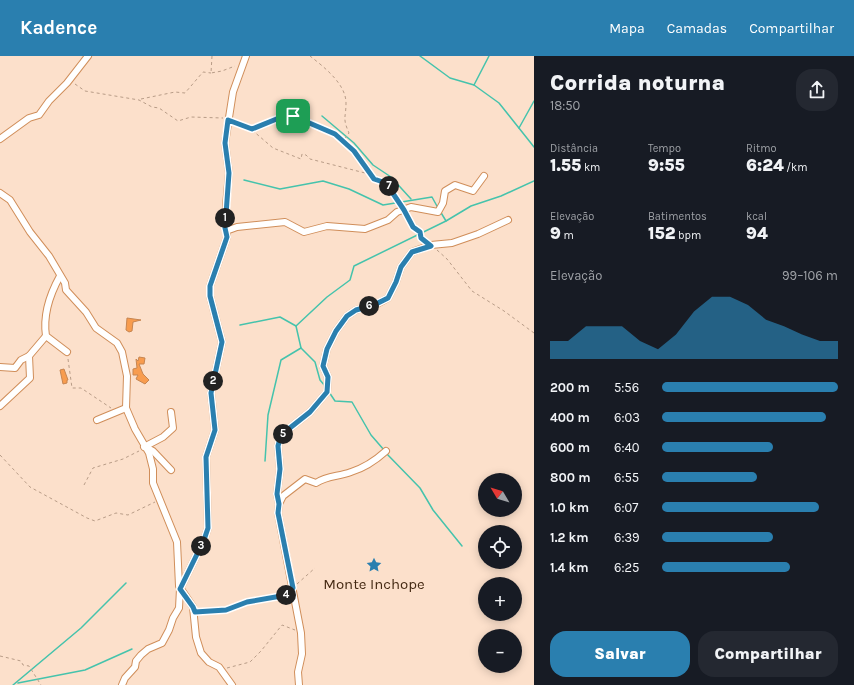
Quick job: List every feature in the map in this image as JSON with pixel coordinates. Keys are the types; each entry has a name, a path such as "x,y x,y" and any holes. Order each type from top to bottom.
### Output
{"street":[{"path":"0,139 29,118 39,115 49,101 71,79 88,56"},
{"path":"180,589 204,540 208,528 206,457 215,430 211,393 222,342 210,296 210,286 227,237 229,173 225,143 232,92 245,59"},
{"path":"226,231 237,227 285,222 304,232 327,226 365,229 388,220 397,212 410,207 438,212 443,203 445,191 455,185 473,191 484,176"},
{"path":"0,193 10,200 15,210 49,256 65,283 66,290 86,312 96,328 117,343 122,352 127,376 125,399 126,408 134,429 149,453 153,469 153,483 173,527 177,542 178,580 180,589 179,608 162,643 148,649 141,655 135,667 125,678 122,685"},
{"path":"299,685 298,672 302,654 301,633 278,513 279,504 277,494 280,469 278,446 281,435 310,412 327,392 328,377 323,366 327,349 336,331 347,316 356,310 374,305 388,298 401,267 412,252 432,246 452,244 508,220"},
{"path":"60,276 53,288 44,324 46,336 67,352"},
{"path":"0,367 15,368 21,360 29,356 46,336"},
{"path":"0,406 30,378 29,356"},
{"path":"97,420 126,408"},
{"path":"144,447 163,437 173,428 171,412"},
{"path":"144,447 153,451 171,470"},
{"path":"279,504 283,496 305,479 316,483 326,477 352,472 374,461 386,451"},
{"path":"180,589 195,612 196,637 201,653 209,662 221,670 232,685"}],"path":[{"path":"211,73 212,56"},
{"path":"310,56 334,76 341,86 346,102 344,121 349,133 343,141"},
{"path":"139,100 175,92 185,93 203,72 222,72 245,59"},
{"path":"71,79 85,91 139,100 152,107 159,108 178,121 192,117 209,117 228,120 252,129 273,148 301,158 302,154 306,155 310,159 370,174"},
{"path":"252,129 279,118 293,116 335,134 354,151 374,179 386,183 404,210 413,227 420,232 421,238 447,259 472,291 504,311 534,333"},
{"path":"67,352 72,388 81,388 89,392 116,411"},
{"path":"84,485 93,468 134,455 144,447"},
{"path":"0,455 30,487 87,518 95,520 116,513 128,515 159,499"},
{"path":"195,612 226,610 247,602 287,595 315,568"},
{"path":"221,670 250,662 282,625 301,633"},
{"path":"0,656 21,661 23,665 30,666 41,685"}],"building":[{"path":"127,318 141,320 133,322 132,331 129,332 126,330"},
{"path":"139,357 145,358 144,364 139,364 143,374 149,380 145,384 136,379 138,375 133,375 133,369 137,368 136,359 138,361"},
{"path":"64,369 68,380 67,383 63,384 60,370"}],"waterway":[{"path":"420,56 450,78 474,85"},
{"path":"489,56 474,85 499,103 534,147"},
{"path":"519,128 534,101"},
{"path":"322,116 354,143 373,165 391,177 411,199"},
{"path":"244,180 280,189 323,181 349,189 383,205 432,197 438,208"},
{"path":"440,211 446,221 471,206 501,196 534,181"},
{"path":"240,325 280,317 296,326 327,297 350,280 354,266 446,221"},
{"path":"265,461 268,415 281,360 301,348 296,326"},
{"path":"301,348 315,362 320,380 325,386"},
{"path":"329,392 335,401 352,402 371,435 384,450"},
{"path":"386,453 420,488 433,510 462,546"},
{"path":"13,685 81,628 126,583"},
{"path":"18,683 85,670 132,649"}],"place":[{"name":"Monte Inchope","path":"374,565"}],"route":[{"path":"293,116 335,134 354,151 374,179 386,183 404,210 413,227 420,232 421,238 431,246 412,252 401,267 388,298 374,305 356,310 347,316 336,331 327,349 323,366 328,377 327,392 317,401 310,412 281,435 278,446 280,469 277,494 279,504 278,513 286,546 293,588 287,595 247,602 226,610 195,612 180,589 188,575 208,528 206,457 215,430 211,393 222,342 210,296 210,286 227,237 225,228 229,173 225,143 228,120 252,129 279,118 293,116"}]}
